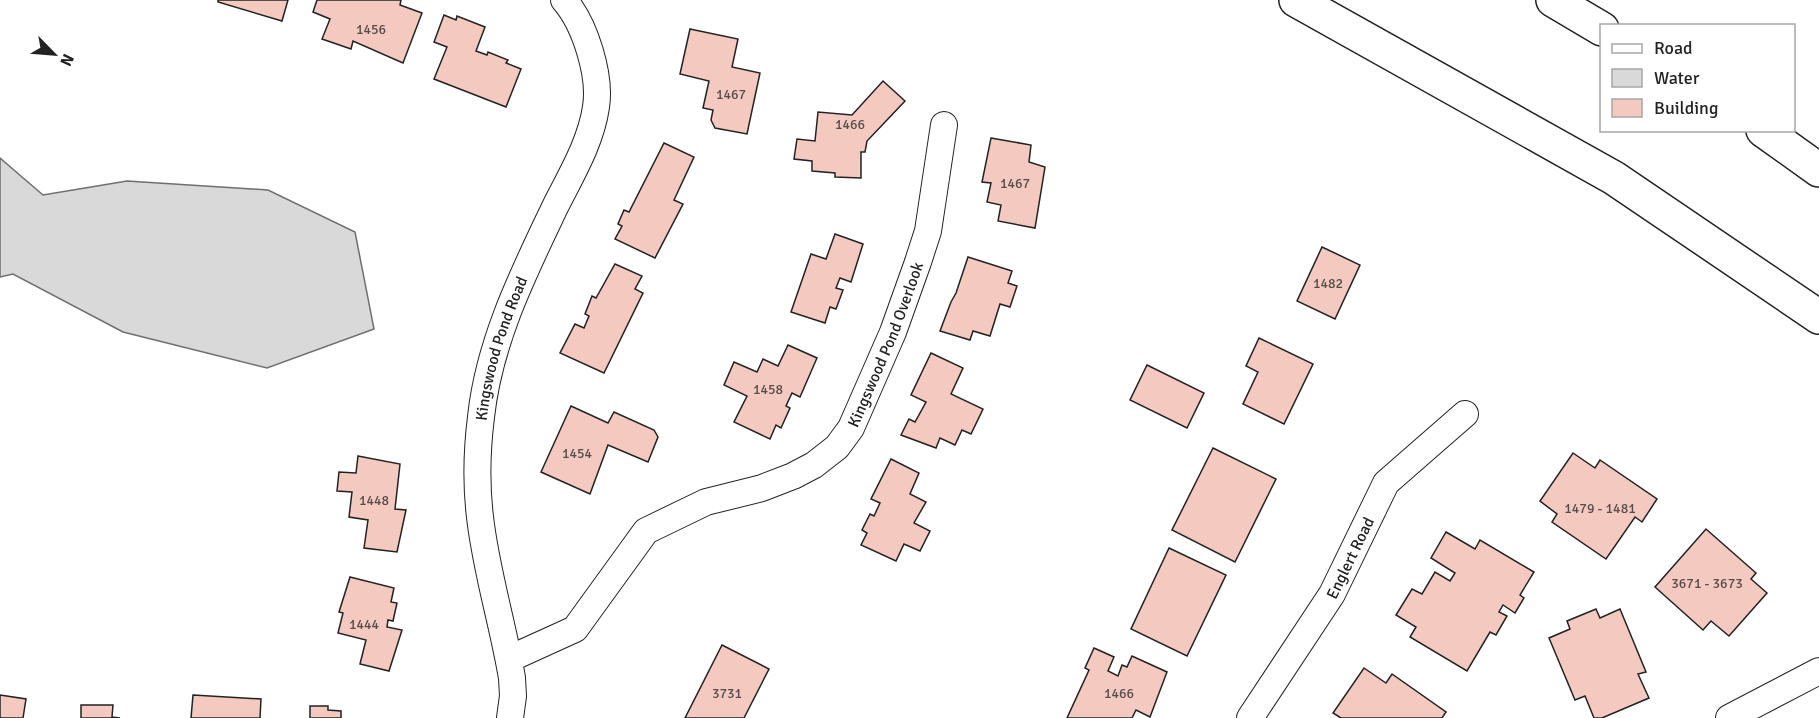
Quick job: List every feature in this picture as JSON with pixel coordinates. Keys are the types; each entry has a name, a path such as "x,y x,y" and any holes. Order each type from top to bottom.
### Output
{"highway":[{"path":"1296,0 1614,178 1819,317"},
{"path":"1553,0 1600,28"},
{"path":"1766,132 1819,170"}],"street":[{"name":"Kingswood Pond Road","path":"510,718 513,696 509,659 480,518 477,484 481,416 495,350 505,318 517,286 589,137 596,107 592,60 582,30 564,0"},
{"name":"Kingswood Pond Overlook","path":"509,659 575,629 646,531 706,502 762,488 793,476 814,465 837,447 851,428 888,343 918,262 928,231 944,125"},
{"name":"Englert Road","path":"1250,718 1332,594 1386,483 1464,414"},
{"path":"1729,718 1819,671"}],"water":[{"path":"0,158 43,195 127,181 268,190 355,232 374,329 267,368 123,332 13,274 0,277"}],"building":[{"path":"218,0 288,0 282,21 218,2"},
{"path":"317,0 401,0 400,5 422,13 403,63 353,41 351,49 322,39 330,19 313,12"},
{"path":"444,15 456,20 457,16 485,27 476,51 487,55 488,52 508,60 506,63 521,69 506,107 434,79 447,47 434,42"},
{"path":"690,29 738,39 732,67 760,73 747,134 715,128 711,120 713,110 703,108 709,81 680,74"},
{"path":"883,81 905,101 867,141 865,152 861,152 861,178 835,177 835,173 812,171 812,161 794,159 797,139 815,141 818,112 852,115"},
{"path":"991,138 1031,145 1029,162 1045,167 1035,228 998,221 1001,205 987,202 991,183 982,182"},
{"path":"664,143 694,157 674,200 683,204 655,258 615,239 622,226 618,224 624,210 629,212"},
{"path":"835,234 863,244 851,282 840,278 836,288 843,290 836,309 830,307 825,323 791,312 811,254 826,259"},
{"path":"1322,247 1360,265 1335,319 1297,301"},
{"path":"968,257 1012,271 1008,283 1017,286 1010,307 1000,304 990,336 973,331 970,340 940,331"},
{"path":"615,264 642,276 635,289 643,293 604,373 560,353 575,324 584,328 589,316 585,314 592,296 596,298"},
{"path":"1259,338 1313,364 1284,424 1243,404 1258,372 1246,366"},
{"path":"788,345 817,358 800,397 792,393 786,406 790,408 781,428 776,425 770,439 734,422 747,396 724,385 734,362 757,372 763,359 778,366"},
{"path":"931,353 963,368 951,394 983,409 971,434 962,430 955,445 940,438 936,448 901,435 909,419 915,422 926,402 911,395"},
{"path":"1147,365 1204,393 1187,428 1130,400"},
{"path":"571,406 608,423 614,412 654,430 658,437 648,462 608,445 590,494 541,472"},
{"path":"1213,448 1276,479 1235,562 1172,530"},
{"path":"1573,453 1595,468 1600,460 1657,499 1642,522 1635,517 1606,559 1552,522 1557,514 1540,501"},
{"path":"358,456 400,464 395,509 406,510 397,552 364,548 368,520 349,517 352,492 337,491 339,472 356,473"},
{"path":"891,459 919,473 910,494 926,502 914,523 930,531 920,551 904,544 896,561 861,545 867,533 862,530 870,514 874,516 880,503 871,499"},
{"path":"1706,529 1756,573 1751,579 1767,593 1729,636 1711,621 1703,630 1655,587"},
{"path":"1446,532 1475,549 1480,540 1534,572 1520,595 1524,598 1515,613 1503,605 1499,612 1507,616 1496,635 1490,632 1467,671 1410,637 1416,627 1396,615 1412,589 1422,594 1435,572 1450,581 1455,573 1431,558"},
{"path":"1169,548 1226,575 1187,656 1131,629"},
{"path":"350,577 394,588 391,602 397,603 393,621 388,620 387,627 402,630 389,671 360,664 366,640 338,633 343,613 339,612"},
{"path":"1596,609 1600,618 1620,609 1646,672 1638,674 1649,698 1602,718 1594,718 1585,696 1575,700 1549,638 1570,629 1567,621"},
{"path":"722,645 769,669 744,718 685,718"},
{"path":"1094,648 1114,657 1108,671 1118,676 1122,665 1127,667 1132,656 1167,672 1150,717 1136,710 1132,718 1067,718 1089,670 1085,668"},
{"path":"1364,668 1386,683 1392,674 1446,712 1442,718 1341,718 1333,713"},
{"path":"0,695 26,699 23,718 0,718"},
{"path":"193,695 261,699 260,718 191,718"},
{"path":"81,705 113,705 112,717 120,718 81,718"},
{"path":"310,706 328,706 328,710 341,711 341,718 310,718"}]}
